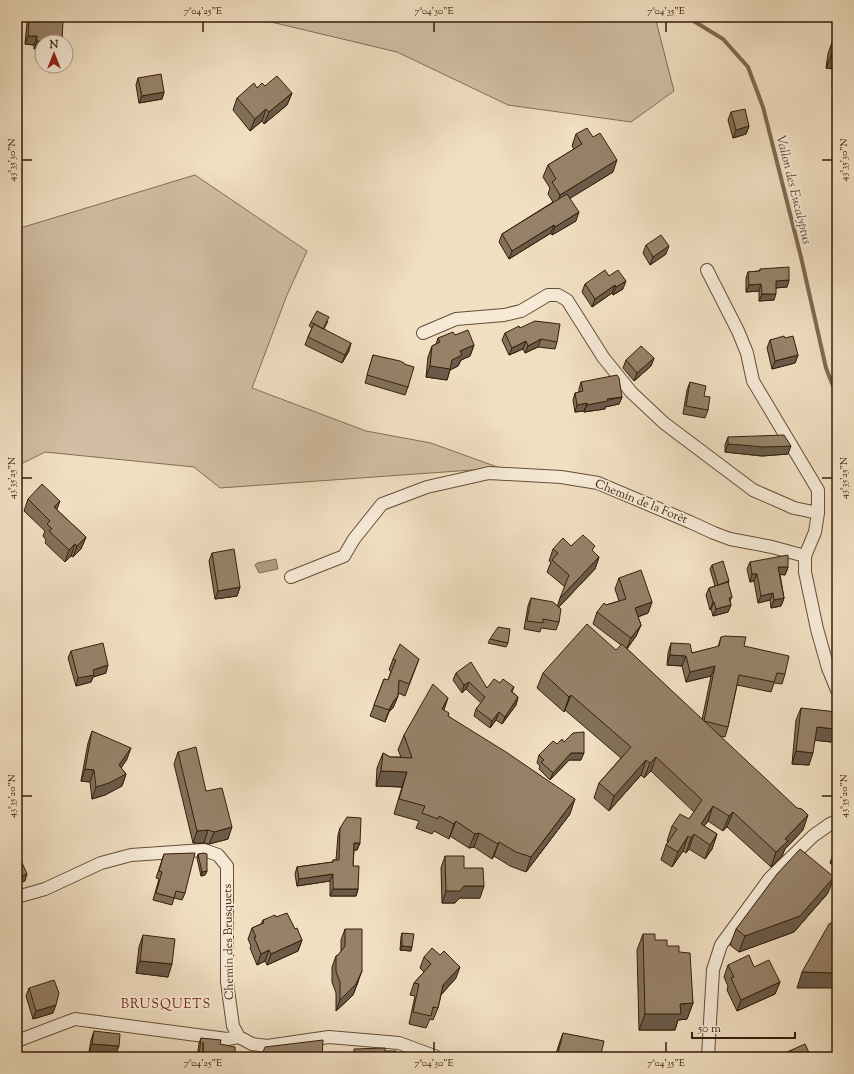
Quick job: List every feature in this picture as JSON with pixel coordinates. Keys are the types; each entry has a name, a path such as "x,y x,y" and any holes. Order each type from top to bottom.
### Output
{"street":[{"path":"707,270 738,331 747,353 753,381 818,490 818,513 815,532 805,556 804,572 817,630 828,668 837,690"},
{"path":"423,333 456,319 504,315 521,311 548,295 558,295 567,300 604,358 631,392 664,423 753,490 794,508 818,513"},
{"name":"Chemin de la Forêt","path":"291,577 344,556 354,539 382,504 427,487 489,473 561,477 598,483 730,539 772,547 805,556"},
{"path":"708,1057 713,970 721,944 770,878 813,836 837,821"},
{"name":"Chemin des Brusquets","path":"17,897 46,889 101,864 131,855 204,850 218,855 227,866 227,982 233,1026 239,1037"},
{"path":"17,1041 75,1019 227,1039 239,1037 252,1044 267,1046 329,1037 399,1043 437,1057"}],"shaded area":[{"path":"250,17 655,17 674,91 631,122 508,105 397,52"},
{"path":"195,175 307,251 287,295 252,388 366,431 431,443 500,468 220,488 194,467 45,452 17,466 17,229"},
{"path":"276,559 278,569 259,573 255,565 257,563"}],"building":[{"path":"29,17 50,17 56,21 63,21 62,34 34,34 34,36 28,36"},
{"path":"832,42 837,43 837,57 831,56"},
{"path":"161,74 164,92 142,96 138,78"},
{"path":"277,76 292,93 269,112 266,109 255,119 237,98 254,83 257,88 262,83 265,86"},
{"path":"745,109 749,126 736,130 731,112"},
{"path":"587,128 593,137 600,133 617,160 560,195 552,182 556,179 548,165 582,144 576,134"},
{"path":"567,194 579,212 555,227 554,225 512,251 502,234"},
{"path":"661,235 669,246 653,257 646,245"},
{"path":"789,267 789,280 776,281 776,294 762,294 761,284 749,285 748,272 760,271 760,269"},
{"path":"605,270 609,276 618,270 626,281 616,287 615,285 595,299 585,284"},
{"path":"317,311 329,317 323,329 311,322"},
{"path":"535,321 560,324 557,342 541,339 528,346 526,341 512,348 505,333 519,326 520,328"},
{"path":"314,324 351,343 345,355 308,337"},
{"path":"468,330 474,345 460,351 462,355 452,360 450,369 430,366 432,346 440,342 438,338 453,332 455,335"},
{"path":"784,336 785,338 793,336 798,355 775,361 770,340"},
{"path":"641,346 654,358 637,373 626,360"},
{"path":"373,355 400,361 414,367 408,387 367,375"},
{"path":"617,375 619,378 622,397 607,399 608,401 587,405 587,403 577,405 575,393 583,391 581,382"},
{"path":"690,382 706,386 704,396 710,397 708,410 686,406"},
{"path":"784,435 791,446 765,447 728,444 728,437"},
{"path":"42,484 60,501 54,507 86,537 77,546 75,544 69,550 49,531 52,529 47,524 50,521 28,499"},
{"path":"583,535 595,546 592,550 599,557 560,598 569,575 552,560 558,553 553,549 563,538 571,546"},
{"path":"234,549 240,587 218,591 212,553"},
{"path":"788,555 788,567 778,567 784,598 774,600 773,593 761,596 757,574 752,574 750,562"},
{"path":"723,561 729,581 718,585 712,565"},
{"path":"641,570 652,602 635,608 641,625 631,638 597,612 604,603 606,605 626,599 619,578"},
{"path":"728,582 732,597 729,598 731,605 716,609 709,588"},
{"path":"531,598 553,602 561,609 559,622 543,619 543,623 527,621"},
{"path":"587,624 616,650 622,644 797,808 802,809 808,815 785,839 788,841 776,852 733,812 729,816 713,806 701,824 717,834 710,845 694,834 691,838 688,836 678,852 666,845 677,829 672,826 680,814 689,819 702,800 656,757 650,763 646,760 614,796 599,783 631,747 571,695 569,697 543,673"},
{"path":"498,627 510,629 508,643 490,639"},
{"path":"721,637 746,637 744,646 789,656 785,674 777,673 774,682 739,675 728,727 704,721 715,666 690,672 686,656 670,655 671,643 690,644 692,653 719,646"},
{"path":"103,643 108,665 93,670 94,675 78,678 71,651"},
{"path":"400,644 419,659 409,684 399,680 398,696 389,710 374,705 384,679 388,680 396,660 393,659"},
{"path":"471,662 487,688 494,679 500,683 503,679 514,687 511,691 518,697 505,717 499,712 492,721 476,709 485,697 469,682 464,685 456,673"},
{"path":"433,684 448,698 442,709 449,713 448,716 506,752 575,799 531,857 516,852 499,842 498,844 479,833 475,834 456,821 454,824 439,816 438,819 422,813 425,806 399,799 407,772 381,771 383,753 390,757 412,758 404,735"},
{"path":"801,708 837,712 835,729 817,727 813,753 796,751"},
{"path":"92,731 131,748 119,765 126,774 109,783 96,787 94,770 85,769"},
{"path":"584,732 584,753 571,753 553,773 541,762 544,760 539,755 553,741 557,744 562,739 564,742 573,733"},
{"path":"196,747 206,791 222,788 232,827 214,832 208,830 197,831 178,752"},
{"path":"347,817 361,818 360,843 354,843 353,866 359,866 358,889 333,889 333,874 299,879 297,867 339,860 340,828"},
{"path":"800,849 834,877 800,916 745,936 736,929 777,874"},
{"path":"195,853 185,893 176,891 174,898 156,893 162,872 159,871 164,854"},
{"path":"198,854 207,854 207,871 202,872"},
{"path":"19,856 27,874 17,878 17,857"},
{"path":"445,856 464,856 464,868 483,868 484,886 464,886 460,891 446,891"},
{"path":"287,913 295,929 297,928 302,940 271,954 269,950 261,954 252,928 264,923 263,920 275,915 276,917"},
{"path":"837,920 837,973 802,972 829,924"},
{"path":"345,929 362,929 362,971 356,984 340,1000 340,982 336,972 336,956 345,946"},
{"path":"402,933 414,934 412,947 402,946"},
{"path":"643,934 655,934 655,940 667,940 667,946 679,946 679,952 690,953 693,1003 680,1004 681,1014 645,1014"},
{"path":"143,935 175,939 172,964 140,961"},
{"path":"432,948 440,955 444,951 460,967 443,985 438,1008 433,1007 431,1016 413,1012 419,984 414,983 431,964 424,957"},
{"path":"749,955 754,967 769,960 780,982 741,1000 731,978 734,977 728,965"},
{"path":"54,980 59,993 56,1005 36,1011 29,988"},
{"path":"94,1031 120,1034 119,1046 92,1044"},
{"path":"563,1033 604,1041 601,1054 597,1054 596,1057 557,1057"},
{"path":"201,1038 221,1040 220,1044 235,1047 235,1057 199,1057"},
{"path":"323,1040 322,1057 261,1057 265,1047"},
{"path":"805,1044 811,1057 778,1057 778,1056"},
{"path":"385,1048 385,1051 396,1051 396,1057 344,1057 343,1053 354,1053 354,1049"}],"waterway":[{"name":"Vallon des Eucalyptus","path":"687,17 723,39 748,67 763,107 801,257 826,368 837,396"}],"district":[{"name":"BRUSQUETS","path":"166,1005"}]}
